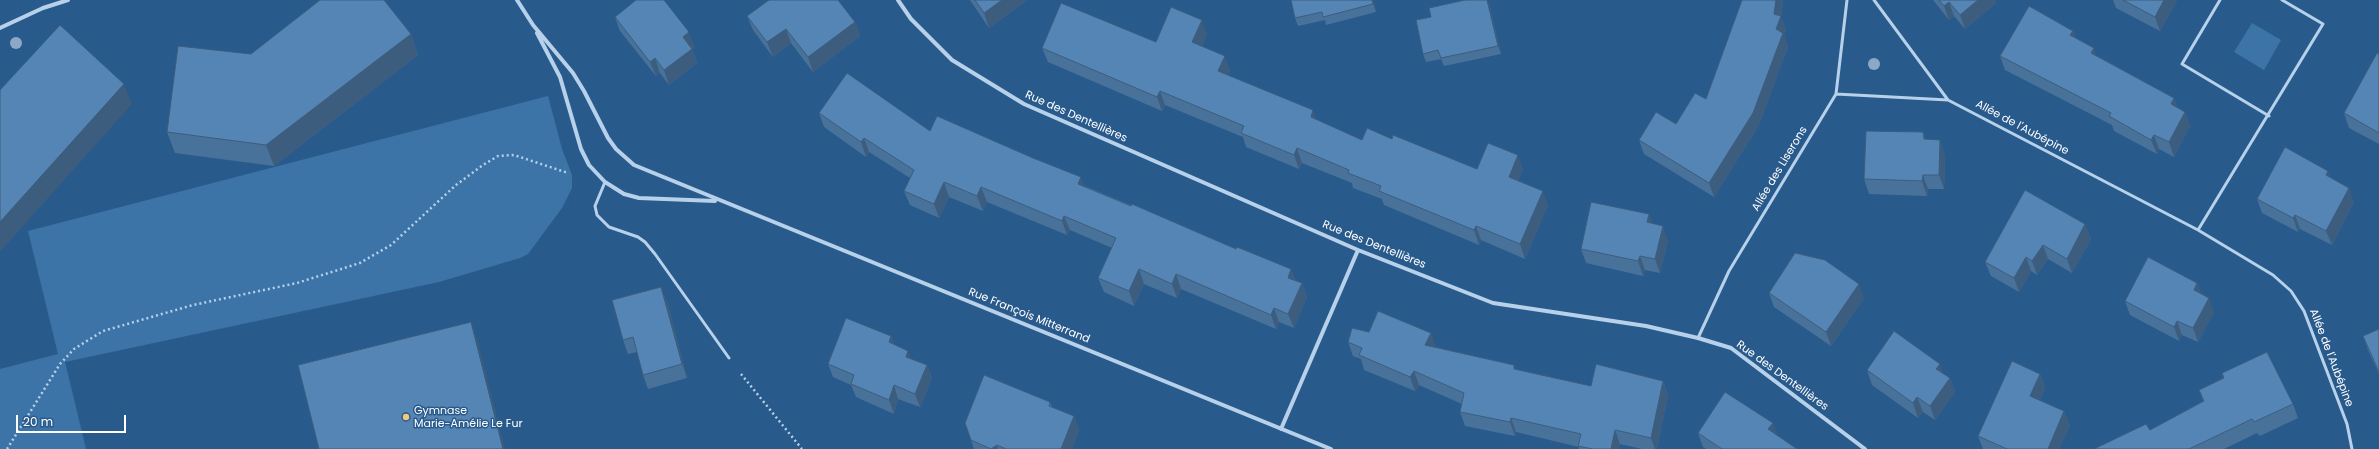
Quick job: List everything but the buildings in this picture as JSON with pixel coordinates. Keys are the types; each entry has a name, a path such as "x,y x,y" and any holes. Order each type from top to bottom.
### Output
{"street":[{"path":"0,28 43,8 68,0"},
{"name":"Rue François Mitterrand","path":"517,0 533,25 560,76 581,149 589,165 605,182 624,194 640,198 719,201"},
{"name":"Rue des Dentellières","path":"898,0 911,20 952,60 1024,104 1358,250 1492,303 1646,326 1698,338 1731,348 1865,449"},
{"name":"Rue François Mitterrand","path":"533,25 573,73 608,138 625,158 644,170 1331,449"},
{"path":"1281,429 1358,250"}],"lane":[{"name":"Allée des Liserons","path":"1698,338 1729,271 1836,94 1847,0"},
{"name":"Allée de l'Aubépine","path":"1874,0 1948,100 2198,230 2273,275 2291,291 2304,311 2347,424 2352,449"},
{"path":"2220,0 2182,64 2269,116"},
{"path":"2198,230 2269,116 2322,24 2282,0"},
{"path":"1836,94 1948,100"},
{"path":"605,182 600,190 595,206 597,215 609,227 638,237 655,254 728,358"}],"path":[{"path":"7,449 60,364 74,349 103,331 193,305 297,283 360,263 391,245 456,185 498,156 514,154 572,175 600,190"},
{"path":"728,358 802,449"}],"shaded area":[{"path":"2252,23 2281,40 2264,70 2234,52"},
{"path":"548,96 562,149 572,175 572,188 562,208 528,254 520,258 439,282 65,362 86,449 0,449 0,369 58,354 28,231"}],"place":[{"name":"Gymnase Marie-Amélie Le Fur","path":"406,417"}]}
